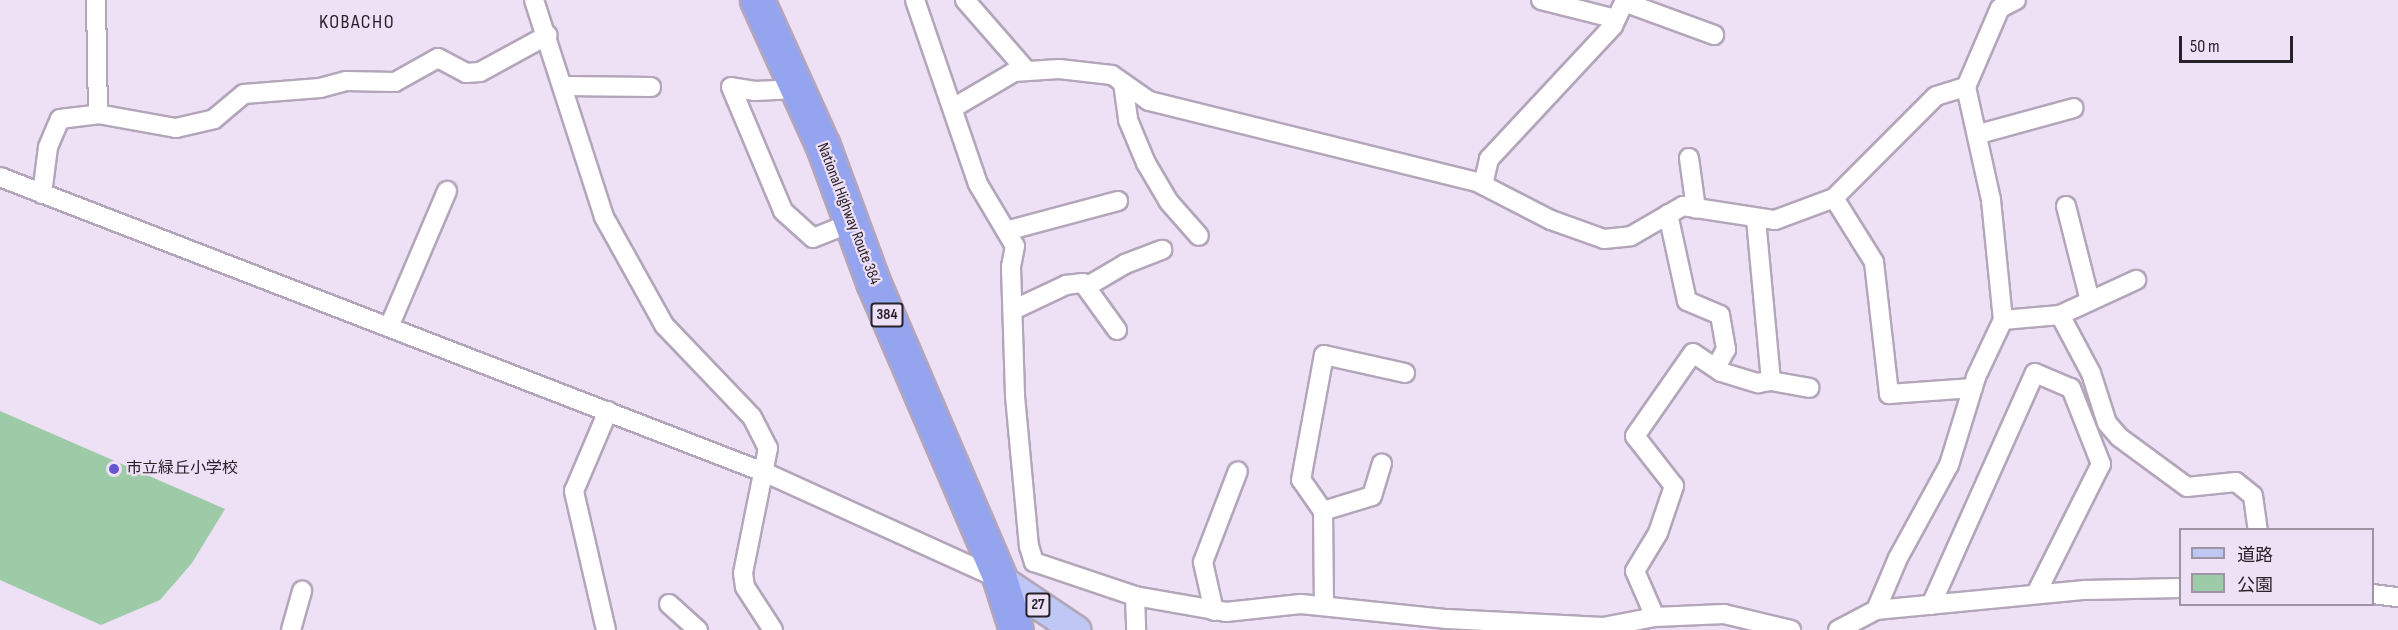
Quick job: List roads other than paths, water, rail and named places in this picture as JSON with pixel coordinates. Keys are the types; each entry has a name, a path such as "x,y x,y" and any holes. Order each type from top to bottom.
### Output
{"highway":[{"name":"National Highway Route 384","path":"758,0 1000,579 1016,630"}],"main road":[{"name":"27","path":"1000,579 1076,630"}],"street":[{"path":"96,0 98,114"},
{"path":"534,0 564,86 583,164 604,217 664,325 752,417 768,448 766,473 743,573 745,587 773,630"},
{"path":"915,0 920,25 953,108 978,184 1015,246 1012,310 1015,396 1029,546 1035,562 1135,596 1214,611 1324,606 1447,625 1611,628 1655,617 1724,614 1791,630"},
{"path":"966,0 1027,71"},
{"path":"1541,0 1616,19"},
{"path":"1876,610 1898,558 1949,465 1973,388 2003,320 1979,134 1966,87 2000,8 2016,0"},
{"path":"1483,185 1489,159 1616,19 1625,1 1714,35"},
{"path":"42,194 48,147 60,119 98,114 176,128 214,119 244,94 320,88 346,81 395,82 438,57 466,73 480,72 548,35"},
{"path":"953,108 1014,72 1059,69 1112,75 1149,101 1483,185 1551,220 1604,239 1631,236 1683,206 1756,220 1775,220 1834,198 1936,96 1966,87"},
{"path":"1124,83 1128,120 1146,163 1169,202 1198,236"},
{"path":"564,86 651,87"},
{"path":"797,89 755,91 731,87 783,211 813,238 850,223"},
{"path":"1979,134 2074,108"},
{"path":"1689,158 1696,209"},
{"path":"0,177 766,473 1000,579"},
{"path":"389,327 447,191"},
{"path":"1834,198 1874,262 1889,394 1973,388"},
{"path":"1006,231 1118,201"},
{"path":"2066,206 2090,301"},
{"path":"1668,214 1687,301 1720,315 1726,349 1716,368"},
{"path":"1756,220 1771,381"},
{"path":"1086,287 1125,264 1162,250"},
{"path":"2003,320 2060,315 2136,279"},
{"path":"1012,310 1066,285 1083,283 1117,330"},
{"path":"2060,315 2091,373 2107,423 2119,437 2187,487 2236,482 2253,496 2258,528"},
{"path":"1655,617 1635,571 1658,532 1674,486 1635,436 1693,353 1716,368 1758,383 1771,381 1809,388"},
{"path":"1324,606 1323,511 1300,480 1324,355 1405,374"},
{"path":"1931,605 2035,374 2071,388 2101,464 2036,594"},
{"path":"606,630 574,491 608,411"},
{"path":"1323,511 1372,496 1382,464"},
{"path":"1214,611 1203,562 1238,471"},
{"path":"1838,630 1876,610 2036,594 2179,588"},
{"path":"291,630 302,591"},
{"path":"2374,594 2398,597"},
{"path":"1135,596 1136,630"},
{"path":"669,604 698,630"}],"place":[{"name":"市立緑丘小学校","path":"114,469"}],"district":[{"name":"KOBACHO","path":"357,22"}]}
